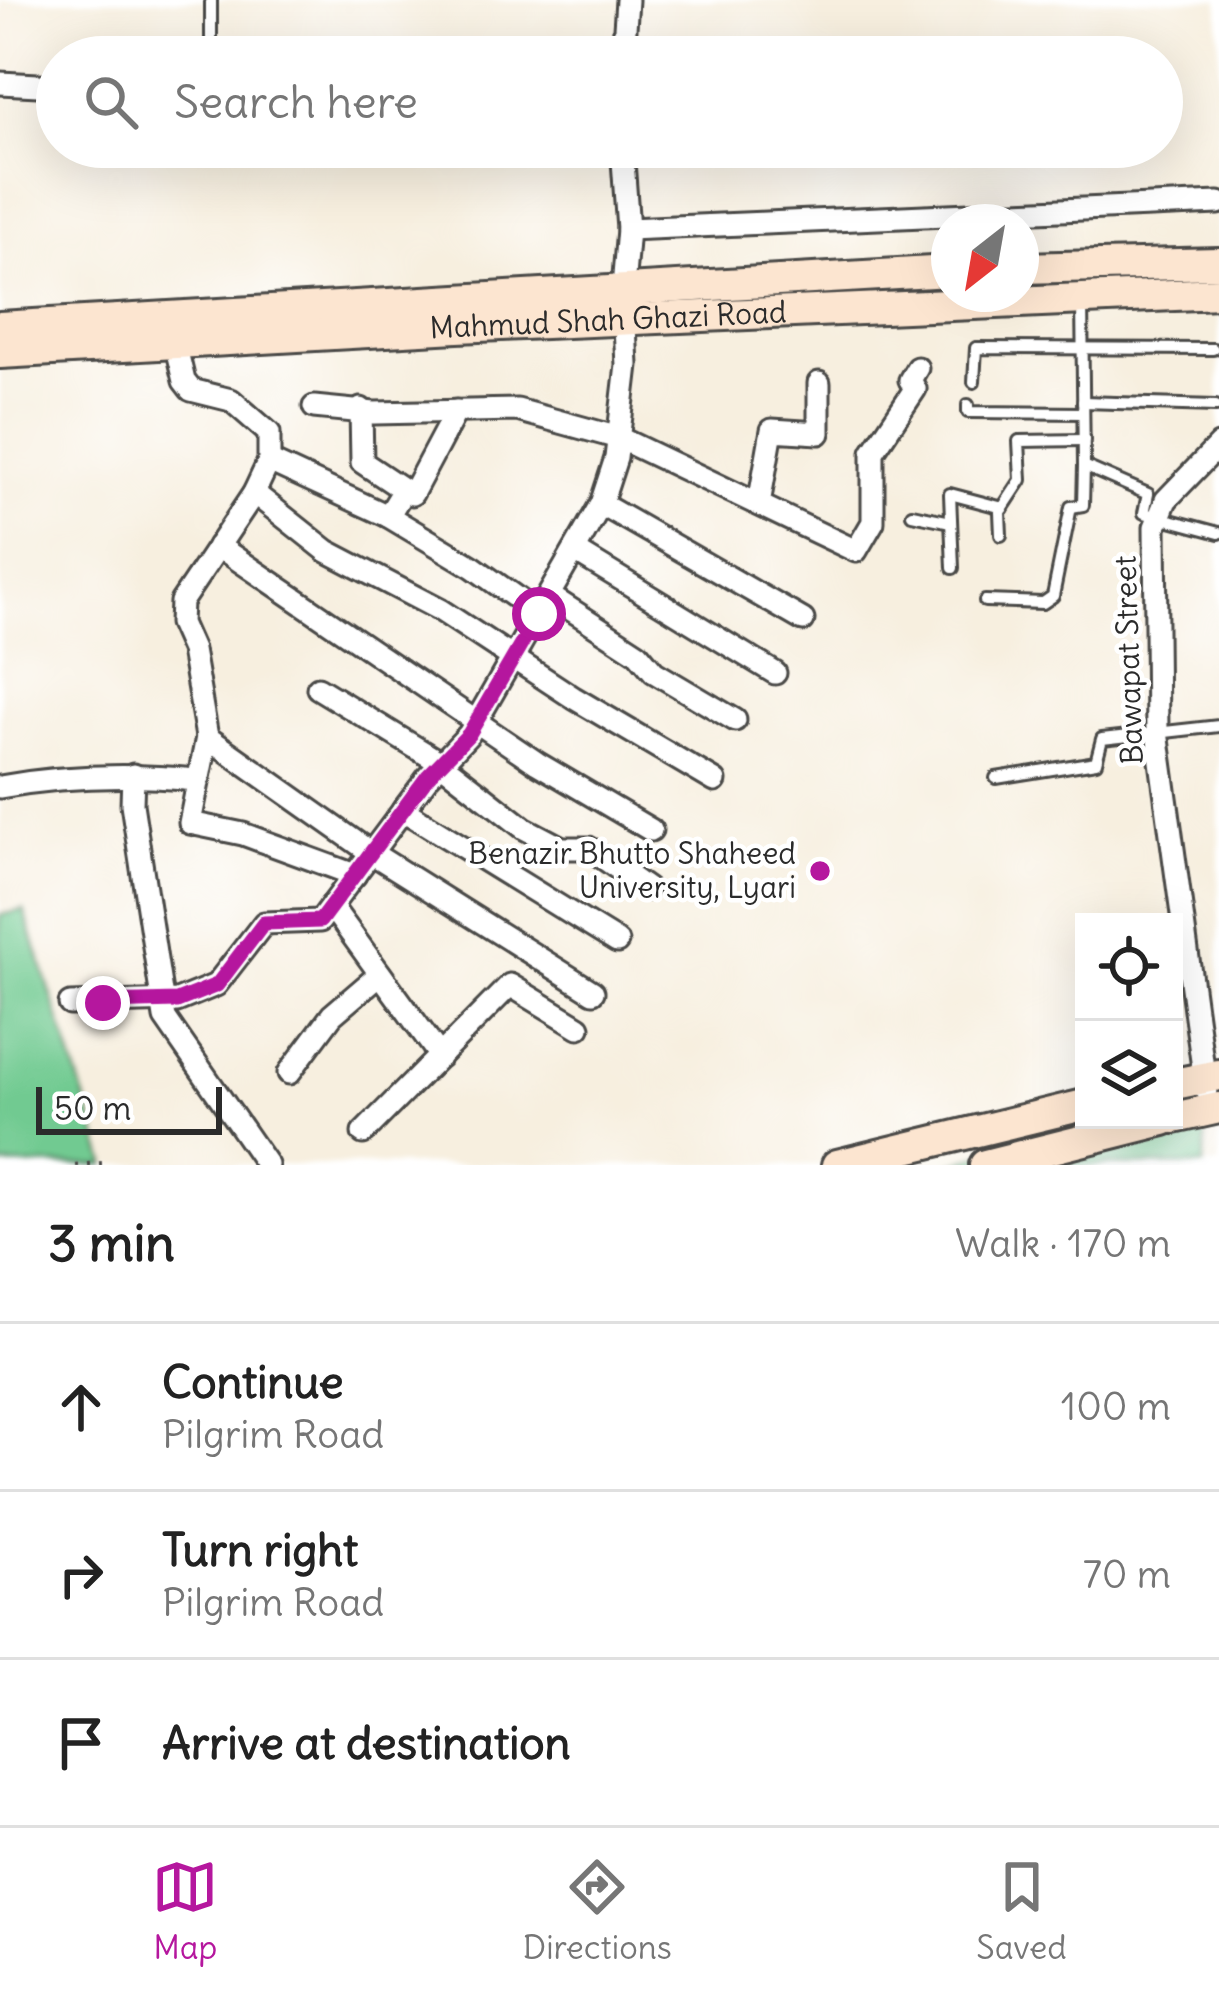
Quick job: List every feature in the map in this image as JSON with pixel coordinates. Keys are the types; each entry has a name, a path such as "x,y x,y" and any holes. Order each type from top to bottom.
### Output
{"street":[{"path":"624,36 627,0"},
{"path":"0,83 36,85"},
{"path":"70,1004 177,1001 217,985 264,923 320,921 476,722 601,505 616,458 627,365 624,168"},
{"path":"628,230 1219,203"},
{"path":"1039,268 1219,263"},
{"name":"Mahmud Shah Ghazi Road","path":"0,353 175,343 931,273"},
{"name":"Mahmud Shah Ghazi Road","path":"0,327 623,304 1219,293"},
{"path":"175,343 184,381 191,390 231,400 269,433 269,460 254,494 181,602 180,622 192,650 207,737 190,824 243,834 355,874"},
{"path":"314,407 517,410 619,438 856,551 873,522 873,452 915,388 910,380 917,368"},
{"path":"759,504 772,430 818,433 819,383"},
{"path":"361,410 362,463 412,494 456,411"},
{"name":"Bawapat Street","path":"1214,1109 1199,1079 1157,732 1155,527 1166,500 1219,445"},
{"path":"269,460 388,516 473,567 638,653 654,672 734,720"},
{"path":"388,516 404,490"},
{"path":"254,494 327,551 440,610 574,698 715,781"},
{"path":"601,505 803,620"},
{"path":"218,546 536,763 651,830"},
{"path":"575,551 775,673"},
{"path":"318,688 441,763 524,829 562,848 590,848 647,889"},
{"path":"207,737 370,852 593,992"},
{"path":"0,787 58,777 133,775 197,780"},
{"path":"133,775 132,804 165,1018 267,1165"},
{"path":"403,810 617,942"},
{"path":"331,906 440,1056"},
{"path":"289,1072 332,1015 380,974"},
{"path":"363,1133 510,985 579,1027"},
{"path":"837,1165 1075,1107"},
{"path":"1183,1116 1214,1109"},
{"path":"985,1165 1128,1129"}],"lane":[{"path":"211,36 212,0"},
{"path":"985,602 1043,603 1053,596 1071,507 1083,506 1082,299"},
{"path":"974,382 976,348 1214,349"},
{"path":"968,405 968,412 1216,406"},
{"path":"1001,535 1003,508 1021,480 1019,441 1084,440"},
{"path":"1084,466 1148,494 1144,513 1219,533"},
{"path":"953,568 950,494 1003,508"},
{"path":"912,514 951,522"},
{"path":"995,778 1096,762 1102,739 1219,726"}],"path":[{"path":"75,1165 106,1163"}],"green space":[{"path":"24,910 106,1165 0,1165 0,915"},
{"path":"1208,1083 1204,1165 948,1165 1075,1125 1075,1129 1183,1129 1183,1091"}],"place":[{"name":"Benazir Bhutto Shaheed University, Lyari","path":"820,871"}],"route":[{"path":"103,1003 177,1001 217,985 264,923 320,921 428,776 469,734 539,614"}]}
